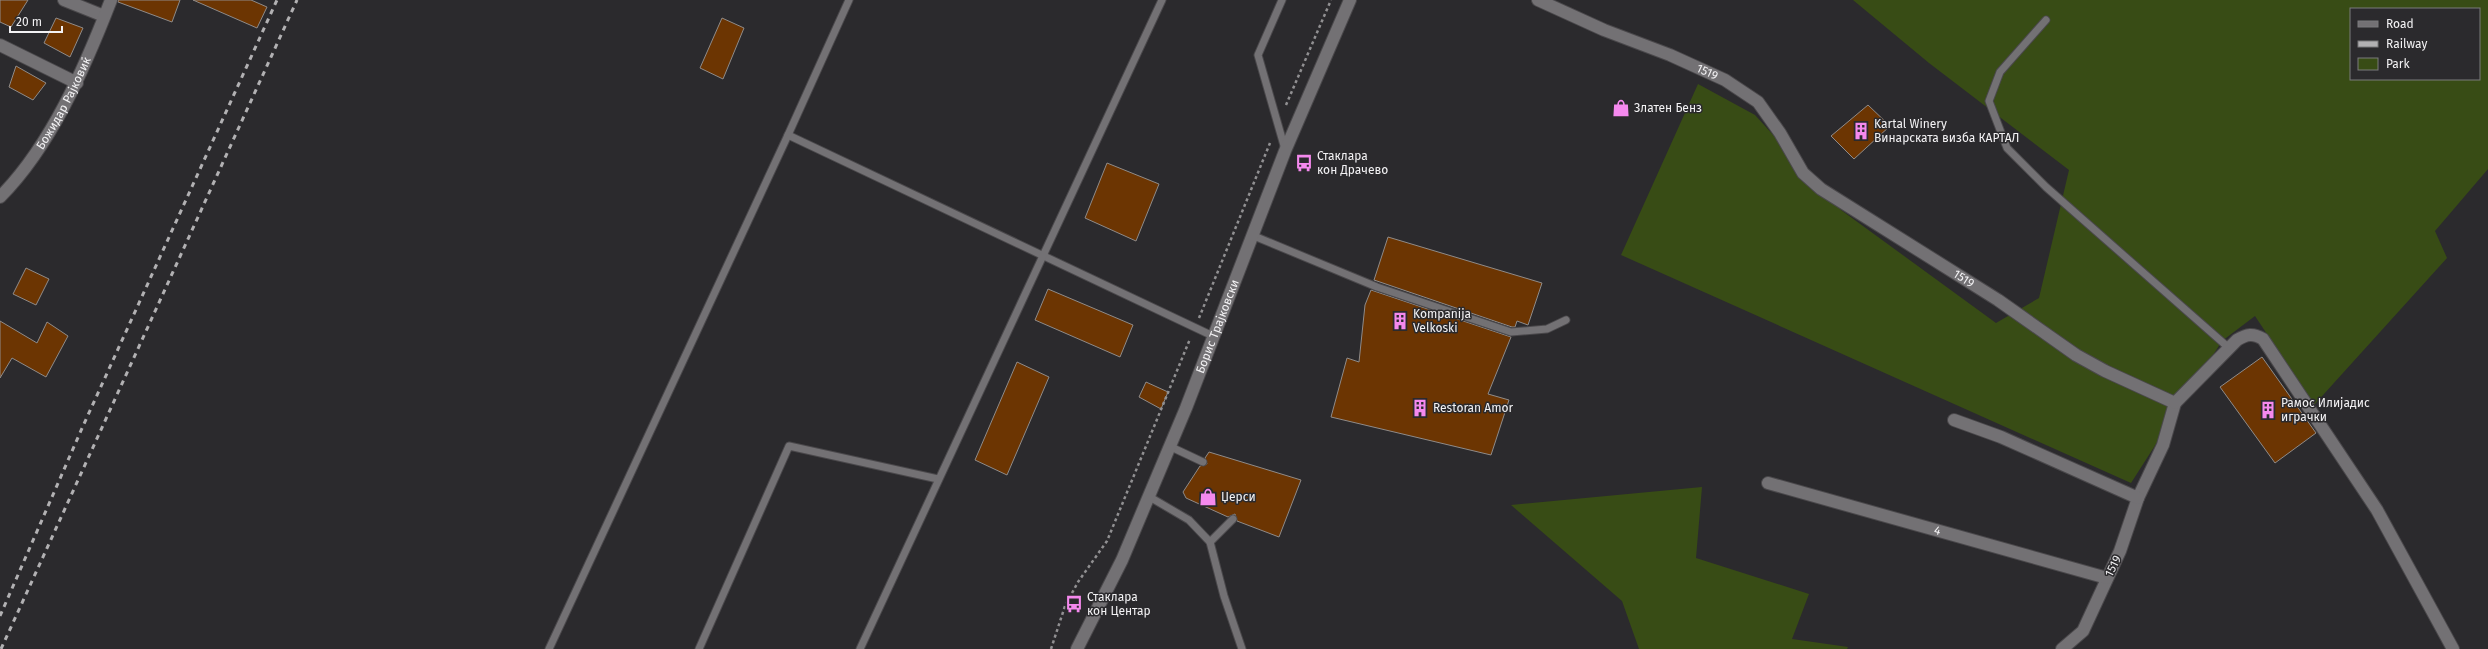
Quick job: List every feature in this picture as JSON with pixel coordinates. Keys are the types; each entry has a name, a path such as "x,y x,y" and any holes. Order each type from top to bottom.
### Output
{"street":[{"path":"64,0 104,16"},
{"name":"Божидар Рајковиќ","path":"0,197 27,164 77,82 111,0"},
{"name":"Борис Трајковски","path":"1077,649 1122,560 1215,337 1286,152 1350,0"},
{"name":"1519","path":"1538,0 1604,30 1670,54 1725,80 1758,102 1780,133 1803,173 1821,189 1998,300 2076,355 2105,371 2175,403 2163,445 2138,498 2120,551 2083,631 2062,649"},
{"path":"0,45 77,82"},
{"path":"2175,403 2229,348 2246,335 2254,334 2263,339 2377,510 2453,649"},
{"path":"1954,420 2001,437 2138,498"},
{"name":"4","path":"1768,483 2107,578"}],"lane":[{"path":"549,649 788,136 849,0"},
{"path":"1282,0 1258,55 1286,152"},
{"path":"860,649 1161,1"},
{"path":"2046,20 2000,72 1989,101 2007,148 2046,187 2229,348"},
{"path":"788,136 1215,337"},
{"path":"1254,236 1377,287 1511,332 1523,333 1547,329 1566,320"},
{"path":"699,649 789,446 938,479"},
{"path":"1169,446 1203,462"},
{"path":"1148,496 1190,520 1210,542 1224,596 1242,649"},
{"path":"1210,542 1233,519"}],"green space":[{"path":"1853,0 2488,0 2488,169 2435,231 2447,258 2314,405 2255,316 2222,341 2131,483 1621,255 1698,84 1755,115 1841,210 1996,323 2039,298 2069,170 1929,63"},
{"path":"1702,487 1696,558 1809,594 1792,639 1848,647 1847,649 1639,649 1622,601 1511,505"}],"building":[{"path":"0,0 28,0 11,27 0,22"},
{"path":"118,0 180,0 172,22 118,2"},
{"path":"193,0 251,0 267,7 257,28"},
{"path":"56,18 83,28 70,57 44,43"},
{"path":"722,18 744,28 723,79 700,68"},
{"path":"16,66 46,83 33,100 9,87"},
{"name":"Kartal Winery Винарската визба КАРТАЛ","path":"1868,105 1890,126 1854,159 1831,136"},
{"path":"1107,163 1159,184 1136,241 1085,218"},
{"path":"1388,237 1542,283 1528,325 1517,321 1515,327 1512,327 1374,280"},
{"path":"26,268 49,279 36,305 13,294"},
{"path":"1048,289 1133,325 1120,357 1035,320"},
{"path":"1371,290 1511,337 1488,394 1509,400 1491,455 1331,417 1347,358 1359,362 1365,305"},
{"path":"0,321 37,343 47,322 68,336 46,377 12,358 0,378"},
{"name":"Рамос Илијадис играчки","path":"2262,357 2316,433 2275,463 2220,387"},
{"path":"1017,362 1049,377 1007,475 975,460"},
{"path":"1146,382 1168,392 1161,409 1139,397"},
{"path":"1209,452 1301,480 1279,537 1237,521 1235,514 1228,517 1186,498 1183,492 1200,466 1207,464 1205,458"}],"railway":[{"path":"0,616 83,426 277,0"},
{"path":"1,649 297,0"}],"place":[{"name":"Златен Бенз","path":"1621,108"},
{"name":"Kartal Winery Винарската визба КАРТАЛ","path":"1861,131"},
{"name":"Стаклара кон Драчево","path":"1304,163"},
{"name":"Kompanija Velkoski","path":"1400,321"},
{"name":"Restoran Amor","path":"1420,408"},
{"name":"Рамос Илијадис играчки","path":"2268,410"},
{"name":"Џерси","path":"1208,497"},
{"name":"Стаклара кон Центар","path":"1074,604"}]}
